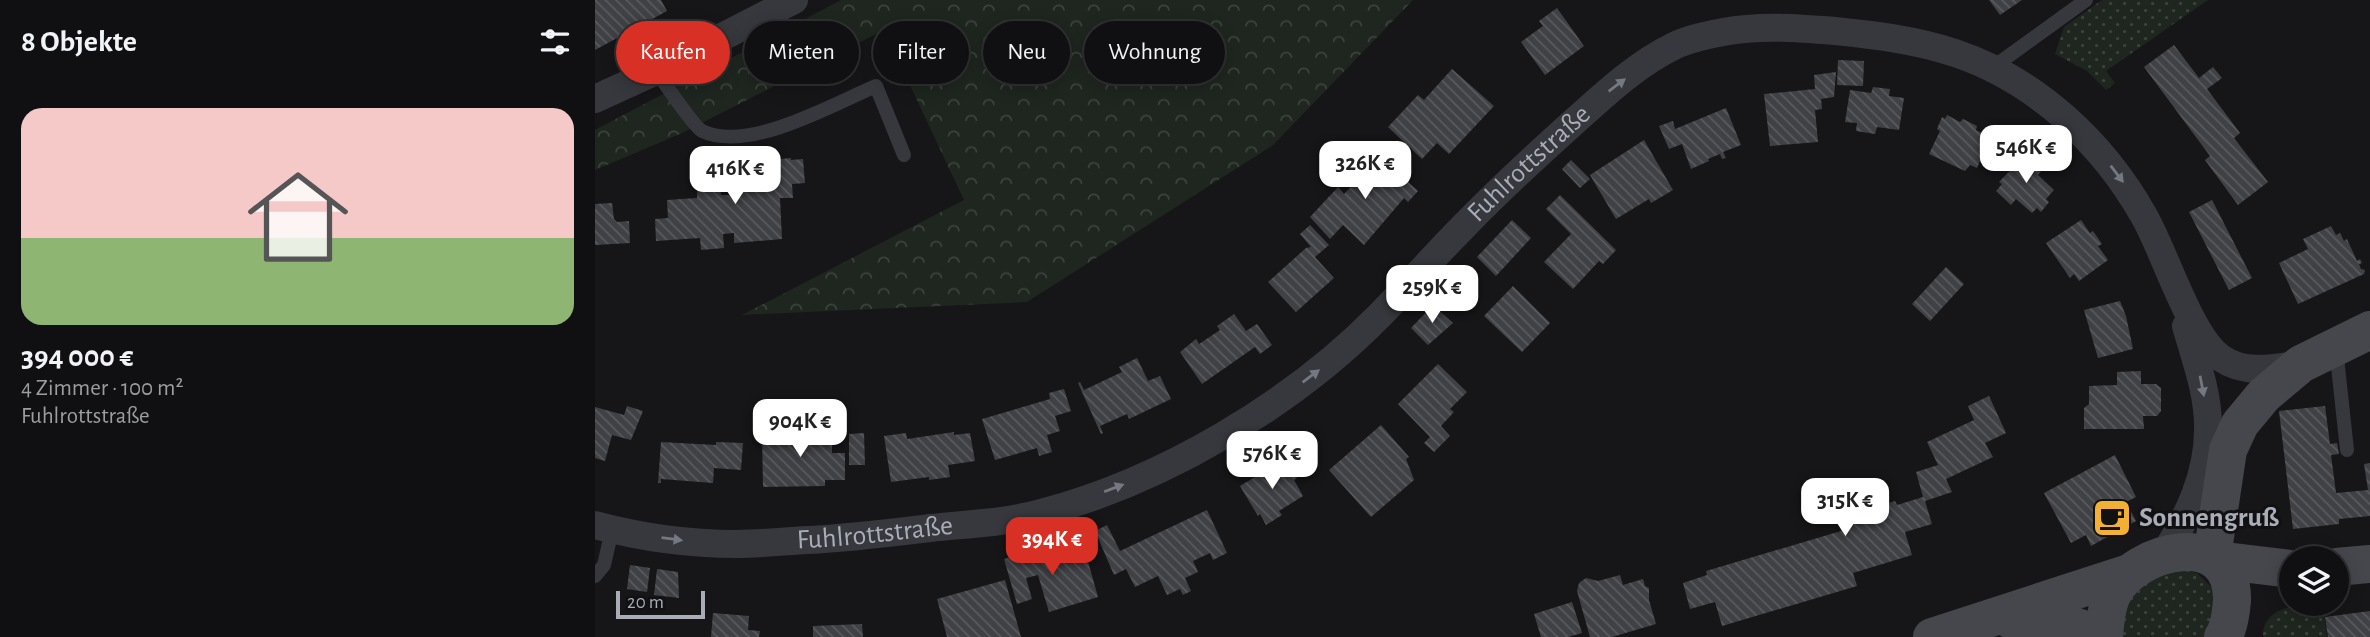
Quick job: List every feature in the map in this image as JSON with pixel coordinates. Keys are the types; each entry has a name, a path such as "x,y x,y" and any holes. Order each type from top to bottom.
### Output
{"main road":[{"path":"2226,629 2232,591 2228,577 2215,558 2228,450 2239,424 2255,405 2301,364 2370,330"},
{"path":"1932,637 1992,620 2129,573 2163,556 2186,551 2279,567"},
{"path":"2349,566 2370,564"},
{"path":"1992,620 2051,621 2104,637 2111,597 2129,573"},
{"path":"2226,629 2279,588"}],"street":[{"path":"730,33 794,0"},
{"name":"Fuhlrottstraße","path":"604,527 680,540 736,544 853,538 1039,514 1118,488 1224,435 1273,405 1330,361 1378,317 1462,227 1528,162 1611,89 1676,44 1723,32 1766,27 1815,29 1885,37 1955,53 1992,68 2056,110 2087,138 2122,179 2162,250 2194,323 2216,354 2229,363 2255,369 2301,364"},
{"path":"595,99 628,84"},
{"name":"Fuhlrottstraße","path":"2162,250 2200,372 2208,426 2200,483 2180,530 2163,556"}],"lane":[{"path":"1992,68 2085,0"},
{"path":"666,84 700,130 732,138 773,131 876,86 904,155"},
{"path":"2336,347 2347,450"},
{"path":"595,576 604,565 604,527"}],"green space":[{"path":"841,0 1413,0 1273,145 1027,302 742,315 964,200 909,84 969,84 969,21 873,21 873,36 859,43 859,21 801,21"},
{"path":"2102,0 2208,0 2106,71 2115,83 2106,90 2087,71 2055,54 2064,27"},
{"path":"744,51 744,84 778,84 680,134 595,170 595,130 682,84 730,84 730,59"},
{"path":"2182,569 2197,573 2215,591 2207,637 2123,637 2121,617 2128,600 2153,577"},
{"path":"2279,611 2279,616 2324,616 2327,637 2263,637 2264,627"}],"building":[{"path":"595,0 661,0 667,11 649,21 616,21 616,39 595,50"},
{"path":"1989,0 2022,0 2000,15"},
{"path":"1557,8 1584,46 1545,75 1521,42 1543,26 1539,21"},
{"path":"2174,45 2199,78 2213,67 2222,78 2207,89 2240,133 2234,138 2268,182 2238,205 2205,160 2210,156 2144,67"},
{"path":"1838,60 1864,61 1863,86 1837,85"},
{"path":"1452,69 1494,106 1449,154 1437,143 1422,159 1388,127 1418,95 1424,100"},
{"path":"1836,72 1834,97 1821,99 1822,109 1815,110 1818,142 1770,146 1764,94 1815,89 1814,75"},
{"path":"1873,87 1890,89 1889,96 1904,98 1899,130 1877,127 1875,134 1856,131 1857,123 1845,122 1850,90 1871,93"},
{"path":"1726,108 1741,145 1723,152 1726,158 1722,159 1720,154 1691,169 1682,144 1669,149 1659,126 1673,121 1675,129"},
{"path":"1947,115 1977,126 1976,130 1990,137 1977,168 1970,165 1965,171 1929,154 1940,131 1937,129 1942,117 1945,119"},
{"path":"1644,140 1673,190 1651,203 1649,199 1616,219 1590,175"},
{"path":"1373,150 1418,191 1408,202 1404,198 1364,245 1343,225 1330,239 1310,217 1338,187 1344,194 1371,166 1364,160"},
{"path":"2025,155 2031,156 2041,165 2042,170 2038,175 2054,190 2046,199 2049,202 2041,212 2037,208 2032,213 2016,199 2011,205 1996,191 2002,184 1999,182"},
{"path":"803,159 805,183 792,184 793,198 780,198 782,239 734,243 734,233 723,234 724,248 701,250 700,238 656,241 655,219 668,218 667,200 697,198 697,190 720,188 721,195 731,195 729,164"},
{"path":"1571,160 1590,179 1580,188 1562,169"},
{"path":"1560,195 1616,250 1603,264 1599,261 1573,289 1544,262 1571,234 1546,209"},
{"path":"2212,200 2252,278 2229,290 2189,212"},
{"path":"612,203 614,219 617,222 629,221 630,243 595,245 595,204"},
{"path":"1512,220 1531,238 1496,276 1477,257"},
{"path":"2081,220 2102,244 2098,246 2108,260 2079,281 2074,274 2070,278 2046,243"},
{"path":"1310,225 1329,245 1315,257 1334,278 1296,312 1268,282 1306,248 1311,247 1300,234"},
{"path":"2331,226 2336,235 2340,233 2344,241 2347,239 2357,261 2360,259 2362,263 2359,264 2361,269 2365,270 2364,274 2298,304 2279,263 2308,249 2303,239"},
{"path":"1946,267 1964,284 1930,321 1912,304"},
{"path":"1513,286 1550,323 1522,352 1484,316"},
{"path":"2120,301 2133,349 2098,358 2084,310"},
{"path":"1433,305 1453,323 1428,345 1411,328"},
{"path":"1234,314 1246,331 1257,324 1272,345 1260,354 1255,347 1202,384 1180,352 1196,339 1199,344 1220,330 1217,326"},
{"path":"1137,358 1148,381 1160,376 1171,399 1129,419 1127,414 1100,426 1103,433 1101,434 1078,383 1080,382 1084,390 1122,372 1119,367"},
{"path":"1438,364 1467,392 1450,409 1454,412 1441,426 1450,436 1434,452 1424,443 1430,437 1398,404"},
{"path":"2141,371 2141,384 2156,384 2161,388 2161,411 2157,416 2143,416 2144,429 2084,429 2084,408 2089,404 2089,386 2117,385 2117,372"},
{"path":"1064,389 1071,411 1055,416 1060,431 1047,435 1052,452 1039,456 1037,448 995,460 982,419 1050,399 1049,393"},
{"path":"1989,396 2006,433 1985,443 1993,457 1946,479 1952,492 1925,501 1932,524 1905,532 1912,555 1853,573 1857,586 1722,626 1715,602 1690,609 1683,583 1707,575 1706,571 1841,531 1838,519 1895,501 1897,505 1923,497 1916,472 1938,465 1927,442 1974,420 1968,406"},
{"path":"627,406 643,411 631,440 612,435 605,461 595,458 595,407 624,415"},
{"path":"2325,406 2330,444 2337,443 2339,454 2331,455 2336,493 2368,490 2364,464 2370,463 2370,516 2339,519 2339,524 2293,529 2279,411"},
{"path":"1381,425 1409,457 1406,459 1414,480 1371,517 1329,470"},
{"path":"832,431 832,453 845,453 845,480 825,480 825,486 763,487 762,432"},
{"path":"954,432 954,435 970,433 975,461 948,465 950,477 891,482 884,436 906,433 907,439"},
{"path":"864,433 865,465 849,465 849,434"},
{"path":"661,442 716,445 716,442 743,443 741,470 714,468 713,483 661,479 661,483 658,483"},
{"path":"2115,455 2136,497 2126,502 2136,521 2091,546 2086,535 2071,543 2044,493"},
{"path":"1285,459 1297,478 1294,480 1303,496 1279,511 1282,515 1266,525 1240,486"},
{"path":"1207,510 1227,553 1213,560 1210,553 1193,561 1198,572 1185,578 1191,591 1183,595 1180,589 1167,595 1158,576 1135,587 1126,569 1114,575 1095,531 1107,525 1120,551"},
{"path":"1061,542 1067,563 1087,558 1098,597 1049,612 1038,575 1026,578 1032,599 1017,604 1004,559"},
{"path":"630,565 650,568 647,592 627,589"},
{"path":"657,569 678,572 679,598 654,595"},
{"path":"1620,575 1623,585 1643,579 1645,586 1649,588 1649,600 1656,624 1612,637 1590,637 1577,591 1579,583 1586,578 1598,581"},
{"path":"1005,580 1021,637 947,637 937,599"},
{"path":"1572,602 1582,633 1568,637 1541,637 1534,614"},
{"path":"2370,611 2370,637 2328,637 2325,617 2349,616 2349,614"},
{"path":"713,613 749,616 748,630 760,631 759,637 711,637"},
{"path":"862,624 863,637 813,637 813,626"}],"place":[{"name":"Sonnengruß","path":"2112,518"}]}
